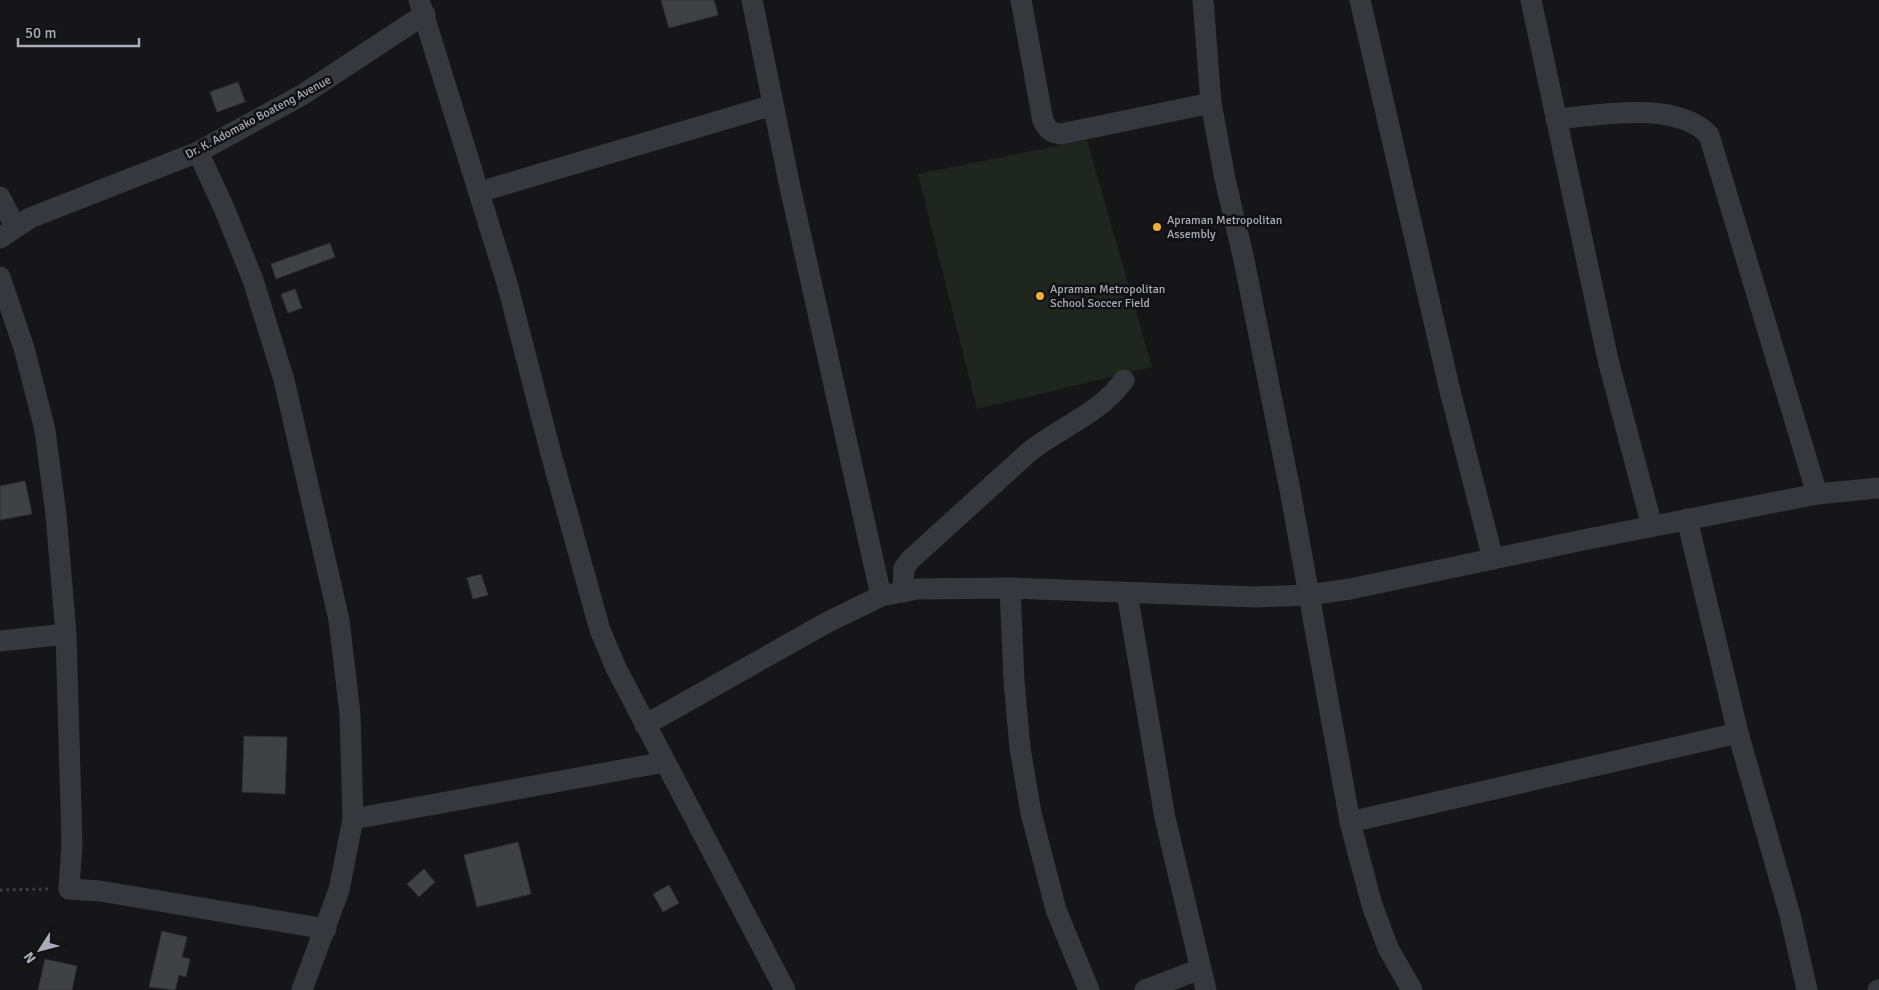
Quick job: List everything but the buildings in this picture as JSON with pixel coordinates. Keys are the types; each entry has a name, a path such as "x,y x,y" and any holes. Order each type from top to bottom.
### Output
{"street":[{"path":"752,0 773,106 881,596"},
{"path":"1021,0 1043,121 1048,130 1053,134 1061,134 1211,103"},
{"path":"1203,0 1211,103 1290,490 1350,822 1372,905 1388,948 1412,990"},
{"path":"1360,0 1450,391 1493,559"},
{"path":"1531,0 1608,360 1652,526"},
{"path":"422,7 507,283 551,454 600,630 616,668 645,725 785,990"},
{"name":"Dr. K. Adomako Boateng Avenue","path":"7,232 30,218 198,152 302,96 422,7"},
{"path":"479,192 773,106"},
{"path":"1556,119 1654,113 1700,125 1709,135 1818,494"},
{"path":"198,152 224,208 253,280 284,380 338,620 350,714 353,819 339,890 302,990"},
{"path":"0,197 7,232"},
{"path":"0,277 24,348 45,430 56,515 66,634 72,843 69,888 100,891 326,928"},
{"path":"903,592 904,568 910,560 1029,452 1099,407 1114,394 1124,380"},
{"path":"645,725 826,623 881,596 916,589 1010,588 1255,597 1308,595 1350,589 1652,526 1818,494 1879,488"},
{"path":"1687,519 1738,733 1790,915 1806,990"},
{"path":"1010,588 1020,748 1031,813 1056,910 1089,990"},
{"path":"1127,593 1165,818 1206,990"},
{"path":"0,641 66,634"},
{"path":"1350,822 1738,733"},
{"path":"353,819 665,762"},
{"path":"1144,990 1200,969"}],"path":[{"path":"0,890 69,888"}],"shaded area":[{"name":"Apraman Metropolitan School Soccer Field","path":"1087,140 1152,367 977,409 918,174"}],"place":[{"name":"Apraman Metropolitan Assembly","path":"1157,227"},
{"name":"Apraman Metropolitan School Soccer Field","path":"1040,296"}]}
